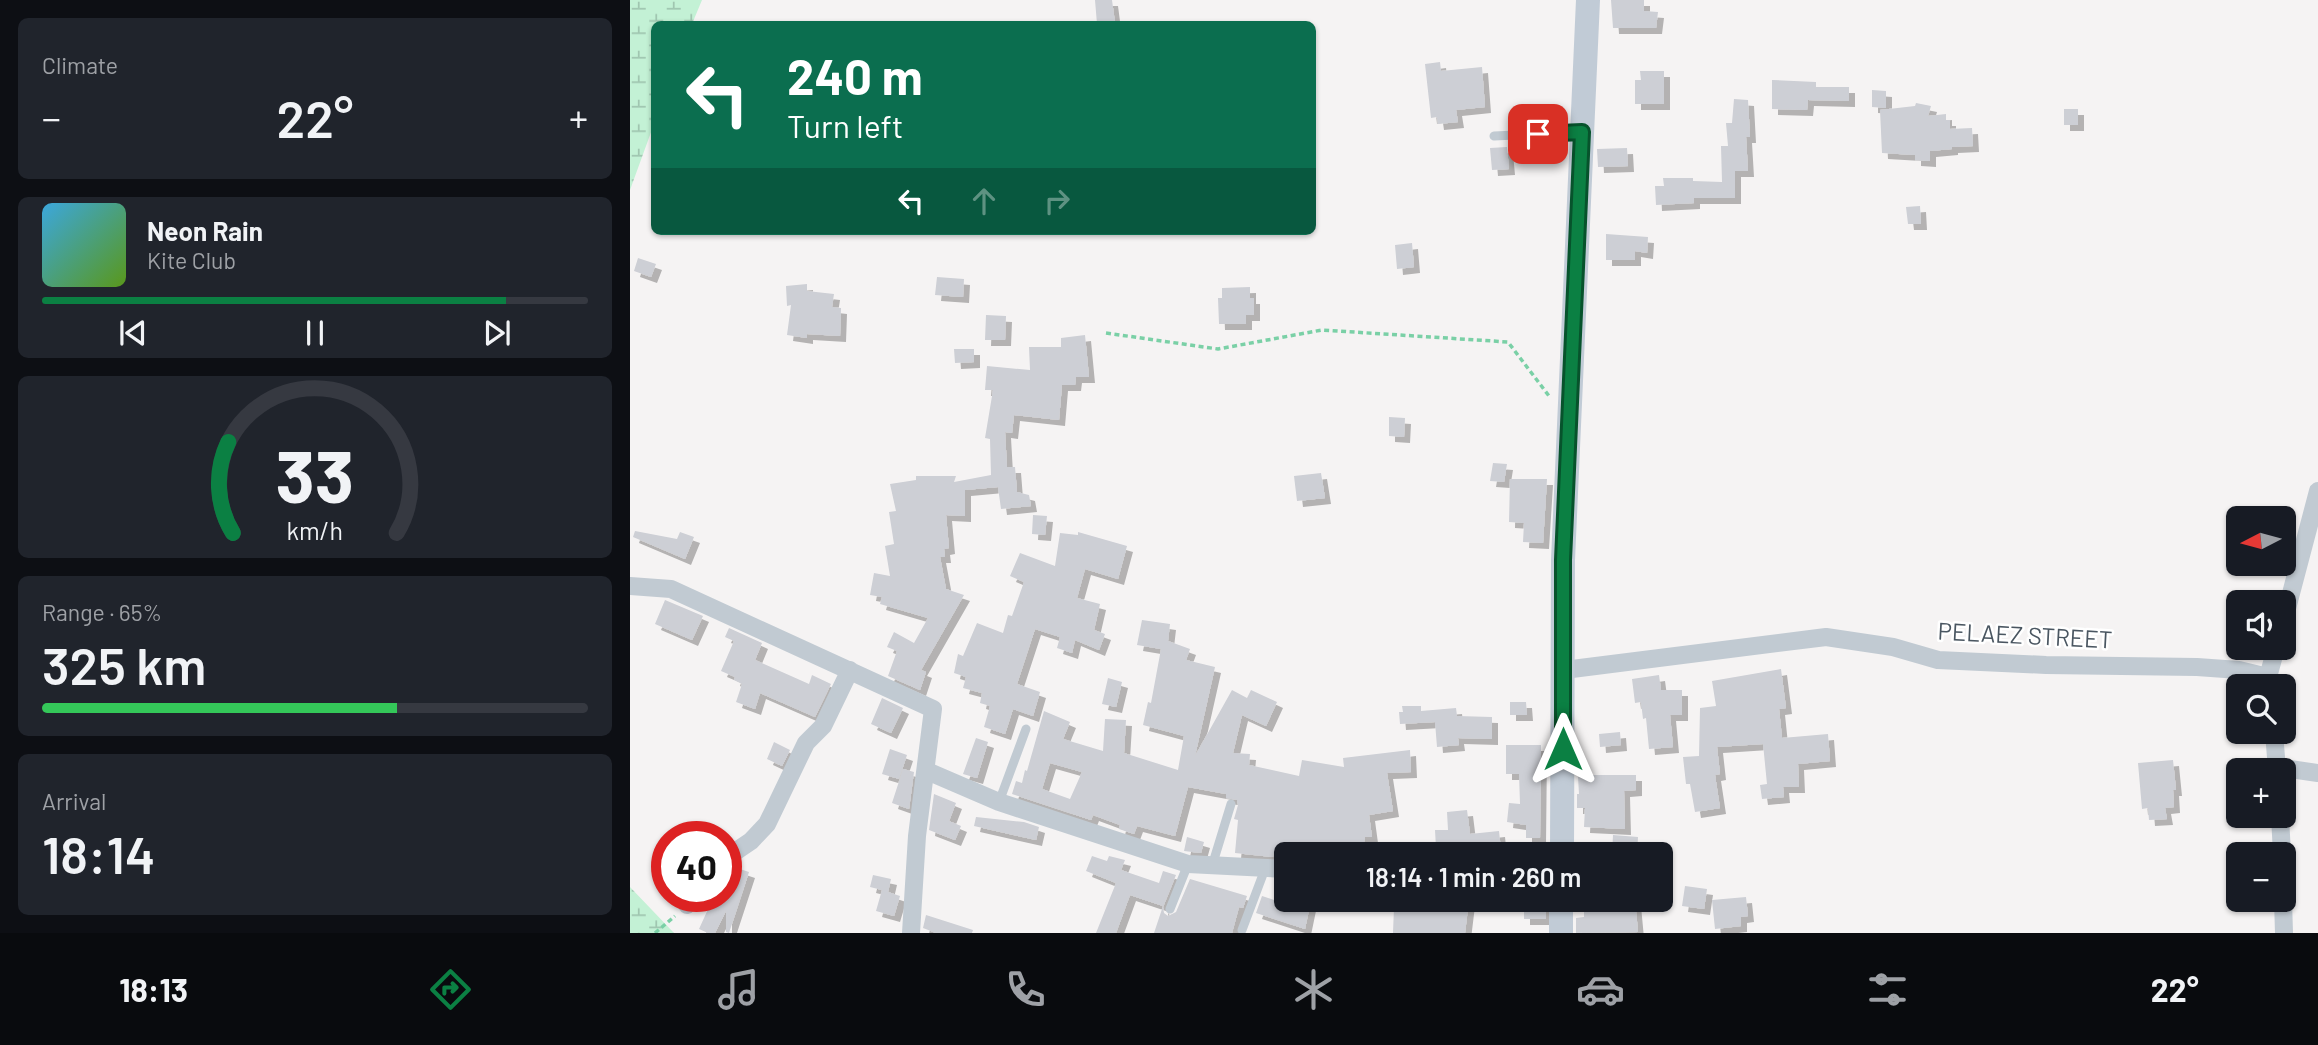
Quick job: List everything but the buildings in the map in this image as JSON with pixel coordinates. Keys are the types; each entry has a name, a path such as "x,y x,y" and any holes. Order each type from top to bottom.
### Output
{"street":[{"path":"1562,842 1563,560 1588,0"},
{"path":"2292,590 2318,491"},
{"path":"630,586 671,589 933,709 917,836 911,933"},
{"name":"PELAEZ STREET","path":"1563,670 1826,637 1893,646 1938,660 2197,667 2239,670 2250,674"},
{"path":"742,847 767,824 806,743 823,726 850,670"},
{"path":"927,771 999,802 1188,864 1274,869"},
{"path":"2296,771 2318,773"},
{"path":"1561,912 1561,933"},
{"path":"2283,912 2284,933"}],"lane":[{"path":"1494,136 1582,132"},
{"path":"999,802 1026,729"},
{"path":"1212,867 1231,804"},
{"path":"1170,909 1188,864"},
{"path":"1241,930 1265,869"}],"path":[{"path":"1106,333 1218,349 1322,330 1508,342 1569,423"},
{"path":"655,933 678,912"}],"green space":[{"path":"630,0 702,0 693,21 651,21 651,132 630,190"},
{"path":"630,887 651,912 674,933 630,933"}],"route":[{"path":"1538,134 1582,132 1563,560 1563,749"}]}
